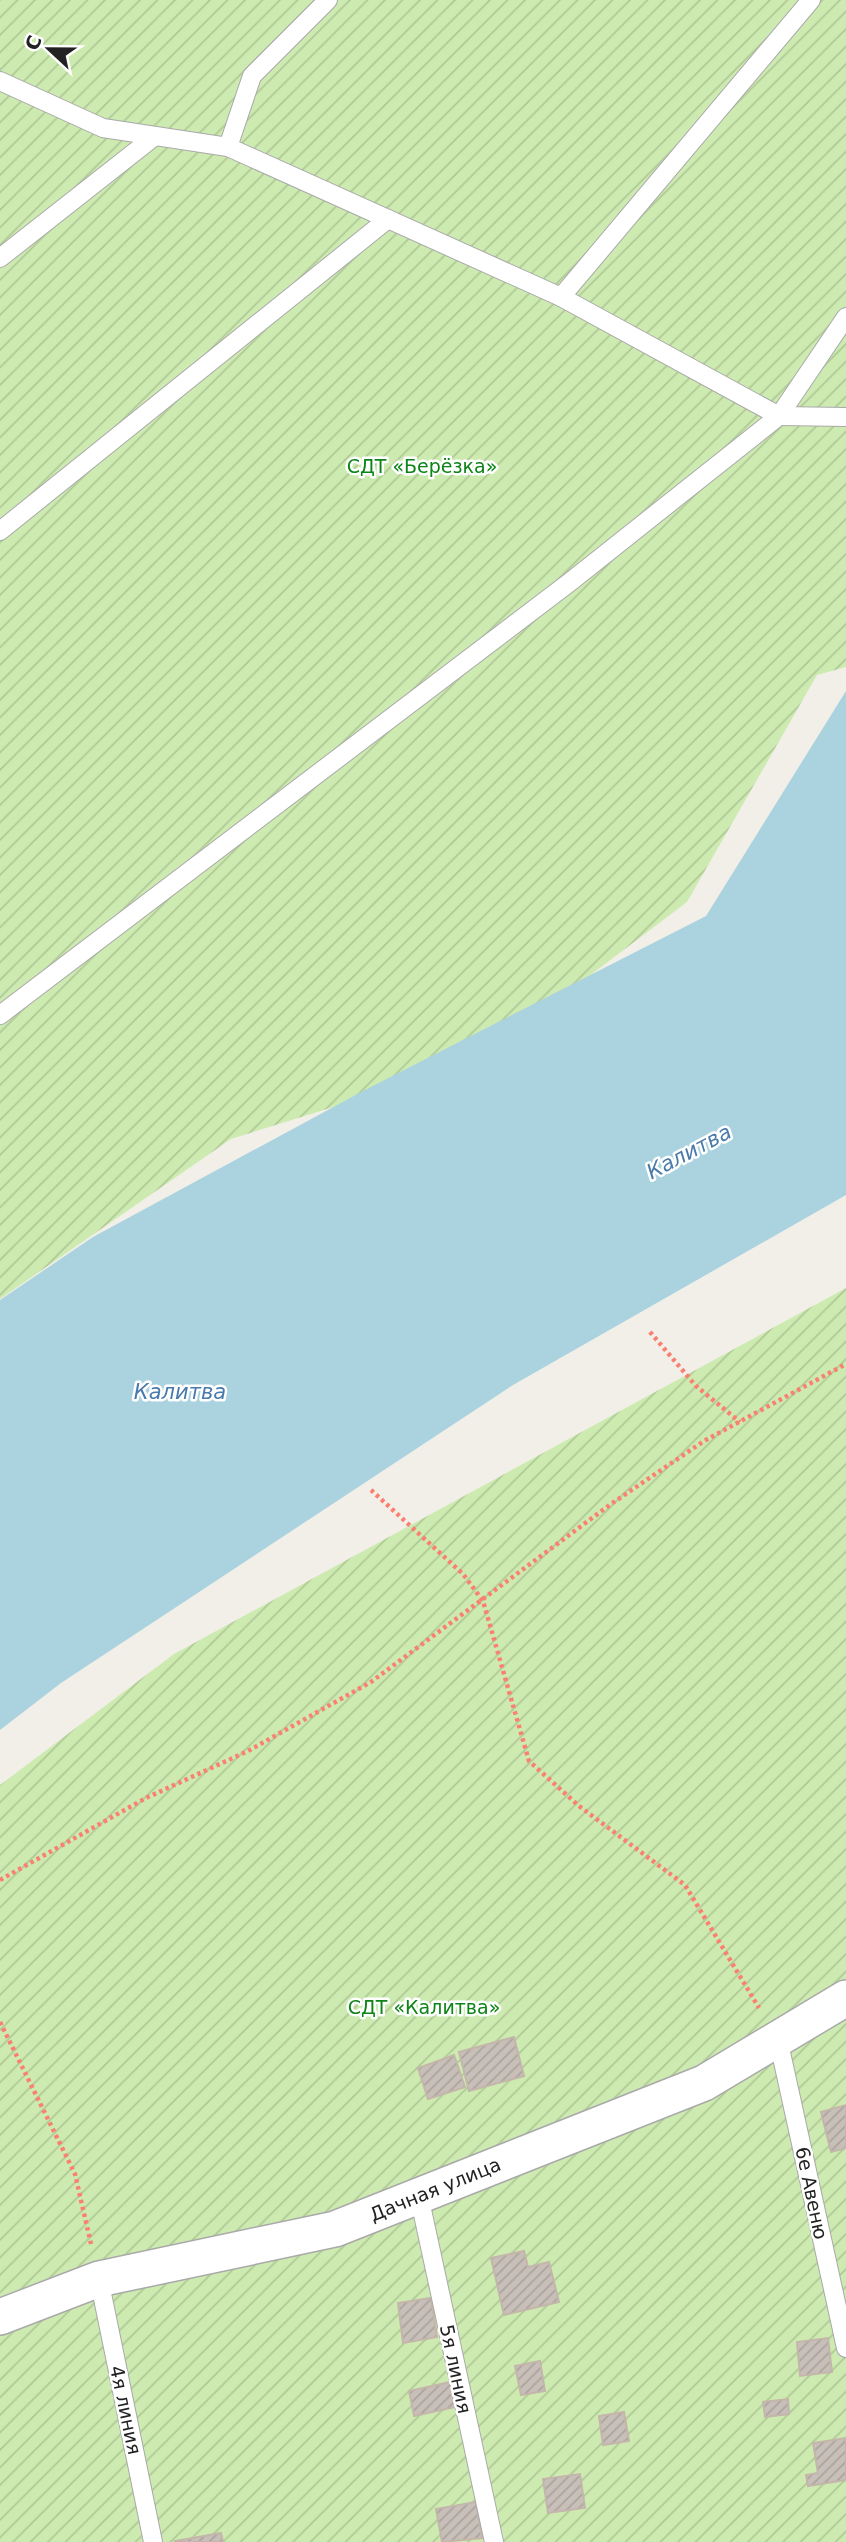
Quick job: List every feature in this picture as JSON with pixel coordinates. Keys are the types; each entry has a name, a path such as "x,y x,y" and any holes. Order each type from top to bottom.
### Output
{"street":[{"name":"Дачная улица","path":"0,2317 99,2279 335,2229 704,2082 846,1998"}],"lane":[{"path":"228,147 252,76 328,0"},
{"path":"561,298 811,0"},
{"path":"0,81 103,128 228,147 561,298 779,416 846,417"},
{"path":"0,258 155,136"},
{"path":"0,531 388,219"},
{"path":"0,1015 570,582 779,416 846,317"},
{"name":"6е Авеню","path":"778,2039 846,2348"},
{"name":"5я линия","path":"419,2196 494,2542"},
{"name":"4я линия","path":"99,2279 153,2542"}],"path":[{"path":"650,1332 696,1386 740,1422"},
{"path":"0,1881 146,1798 248,1751 371,1682 611,1504 704,1441 846,1364"},
{"path":"371,1490 463,1574 483,1601 529,1761 579,1807 685,1885 778,2039"},
{"path":"0,2022 75,2174 99,2279"}],"green space":[{"name":"СДТ «Берёзка»","path":"0,0 846,0 846,667 817,675 687,902 498,1045 375,1094 231,1139 0,1299"},
{"name":"СДТ «Калитва»","path":"846,1288 846,2542 0,2542 0,1785 174,1654"}],"water":[{"name":"Калитва","path":"846,691 846,1195 513,1385 61,1683 0,1730 0,1300 93,1237 363,1091 706,916"}],"building":[{"path":"514,2037 524,2076 469,2091 459,2052"},
{"path":"454,2055 465,2087 428,2099 418,2068"},
{"path":"846,2105 846,2148 831,2152 821,2112"},
{"path":"524,2251 528,2267 549,2262 559,2302 504,2315 491,2258"},
{"path":"431,2298 437,2337 403,2343 398,2303"},
{"path":"828,2338 832,2372 800,2376 797,2342"},
{"path":"540,2361 545,2391 521,2395 515,2366"},
{"path":"450,2382 455,2407 414,2416 409,2391"},
{"path":"788,2399 789,2414 765,2417 763,2402"},
{"path":"624,2412 629,2441 603,2445 599,2416"},
{"path":"846,2438 846,2480 808,2486 806,2475 818,2473 813,2443"},
{"path":"580,2474 585,2508 548,2513 543,2479"},
{"path":"476,2502 482,2538 442,2542 436,2509"},
{"path":"221,2533 223,2542 175,2542 175,2541"}]}
